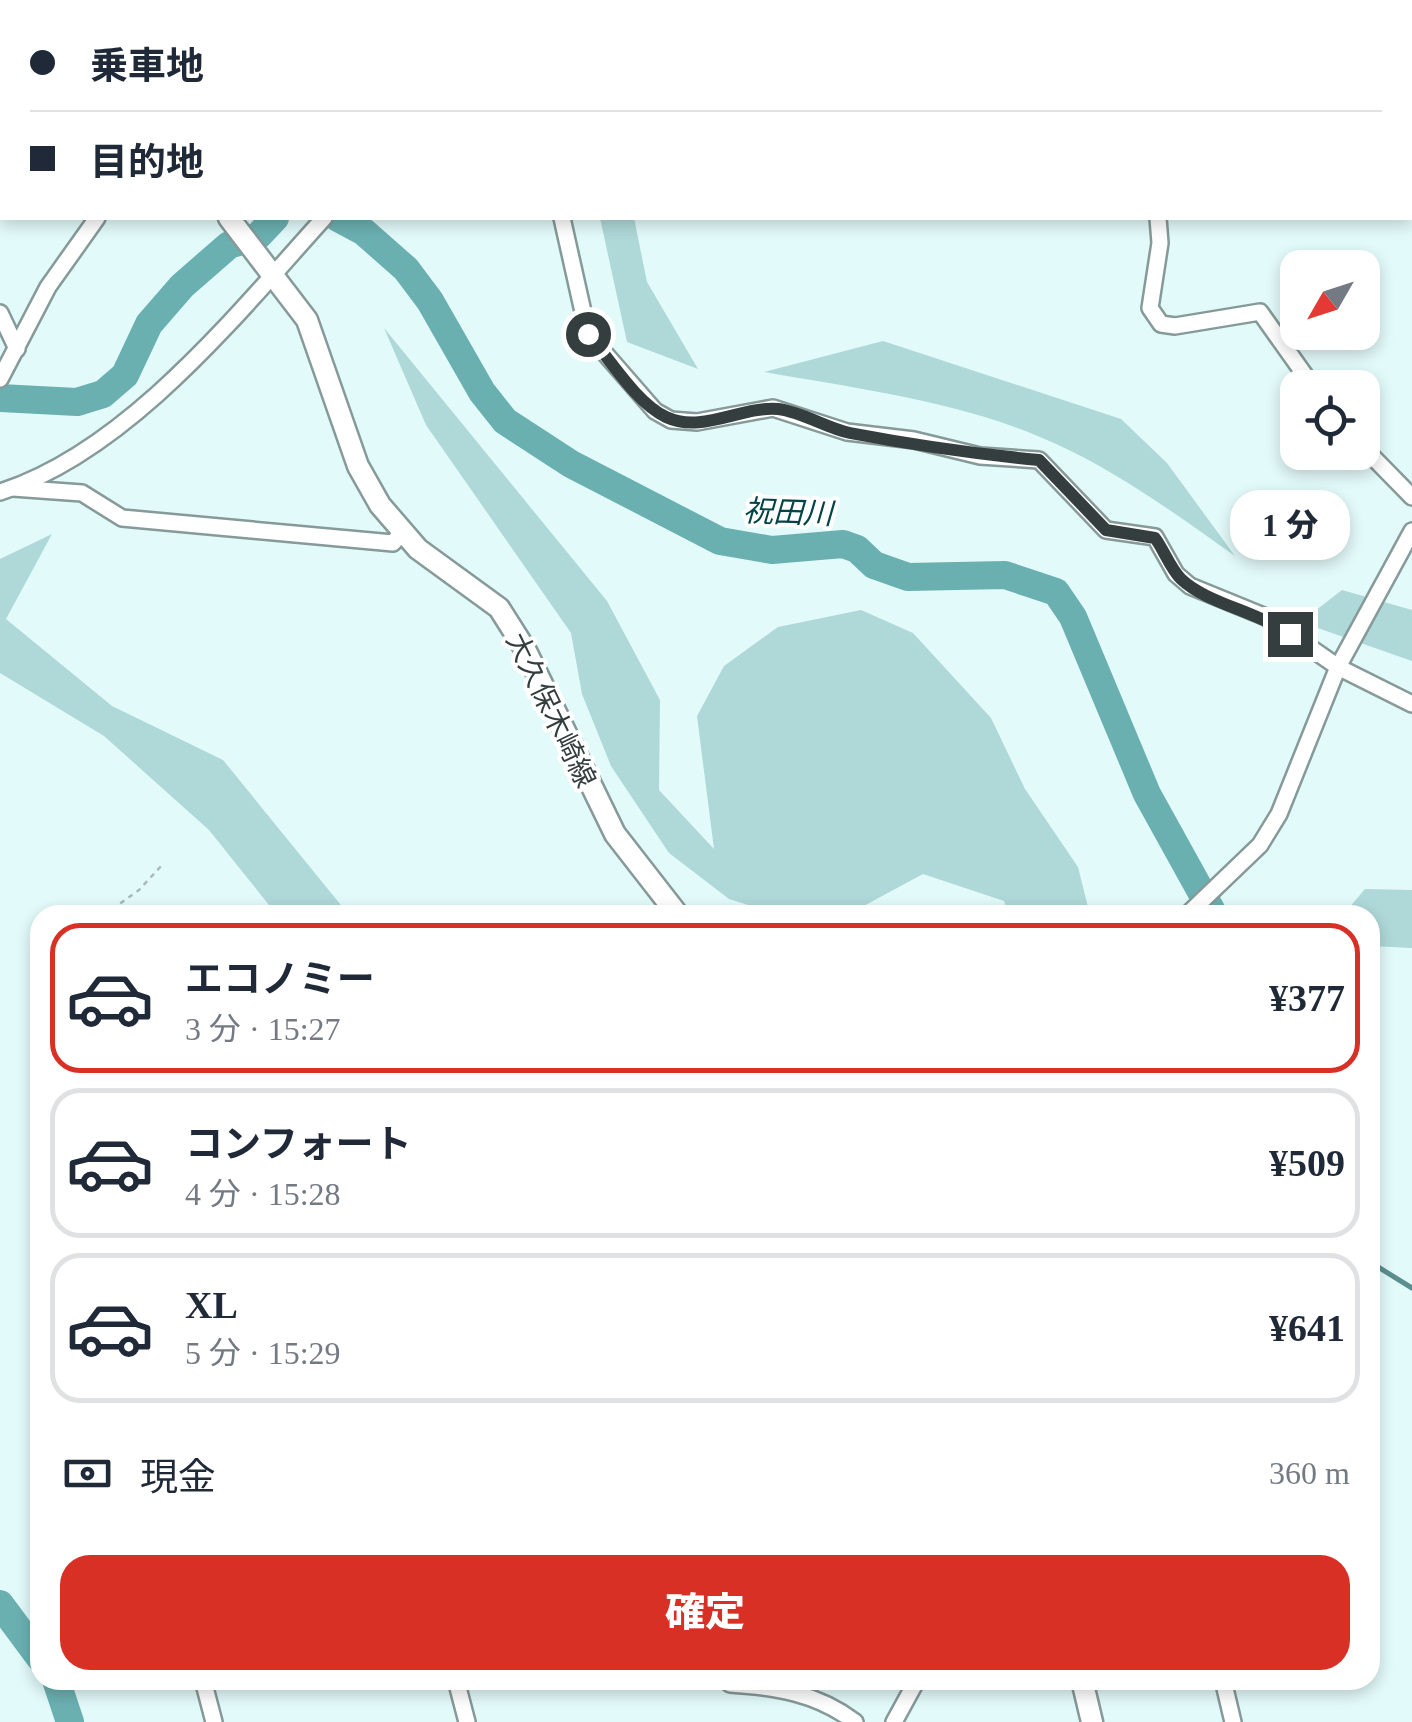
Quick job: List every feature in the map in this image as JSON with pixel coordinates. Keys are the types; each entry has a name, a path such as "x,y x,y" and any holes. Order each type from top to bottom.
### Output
{"main road":[{"name":"大久保木崎線","path":"239,233 307,320 358,466 380,505 402,532 498,608 525,648 615,834 670,905"},
{"path":"1084,1690 1092,1722"}],"street":[{"path":"0,379 48,287 96,220"},
{"path":"6,490 96,443 167,384 322,220"},
{"path":"562,220 588,334 654,411 671,420 697,422 773,408 847,432 914,440 980,456 1039,460 1106,530 1155,538 1176,574 1190,586 1266,617 1338,667 1412,704"},
{"path":"1158,220 1150,308 1162,324 1175,326 1260,312 1301,370"},
{"path":"0,313 17,349"},
{"path":"1380,464 1412,497"},
{"path":"6,490 82,493 122,518 191,526 393,543 402,532"},
{"path":"1197,905 1260,845 1278,814 1338,667 1412,531"},
{"path":"206,1690 214,1722"},
{"path":"458,1690 466,1722"},
{"path":"790,1690 838,1709 855,1722"},
{"path":"894,1722 912,1690"},
{"path":"1225,1690 1233,1722"}],"path":[{"path":"116,905 163,864"}],"shaded area":[{"path":"600,220 634,220 647,282 698,369 627,342"},
{"path":"384,328 607,601 660,700 659,790 714,849 697,716 724,666 778,627 861,610 913,633 991,718 1025,789 1078,867 1088,905 1005,905 1004,901 923,874 866,905 748,905 729,899 669,853 611,766 582,694 571,633 426,425"},
{"path":"883,341 1121,419 1167,463 1235,556 1125,481 1020,429 912,398 764,372"},
{"path":"52,534 6,619 112,706 223,760 341,905 269,905 209,830 104,736 0,673 0,559"},
{"path":"1342,590 1412,610 1412,661 1312,626 1311,614"},
{"path":"1365,889 1412,890 1412,948 1380,946 1380,905 1351,905"}],"waterway":[{"name":"祝田川","path":"0,398 77,402 103,394 125,375 149,324 182,286 229,245 258,236 273,220"},
{"name":"祝田川","path":"342,220 364,232 406,269 430,301 482,392 505,421 571,464 720,541 772,550 843,544 857,549 874,565 908,577 1005,575 1056,592 1073,617 1147,794 1208,905"},
{"path":"1380,1268 1412,1288"},
{"path":"0,1604 30,1644"},
{"path":"59,1690 70,1722"}],"route":[{"path":"588,334 654,411 671,420 697,422 773,408 847,432 914,440 980,456 1039,460 1065,482 1091,518 1106,530 1155,538 1176,574 1190,586 1266,617 1290,634"}]}
